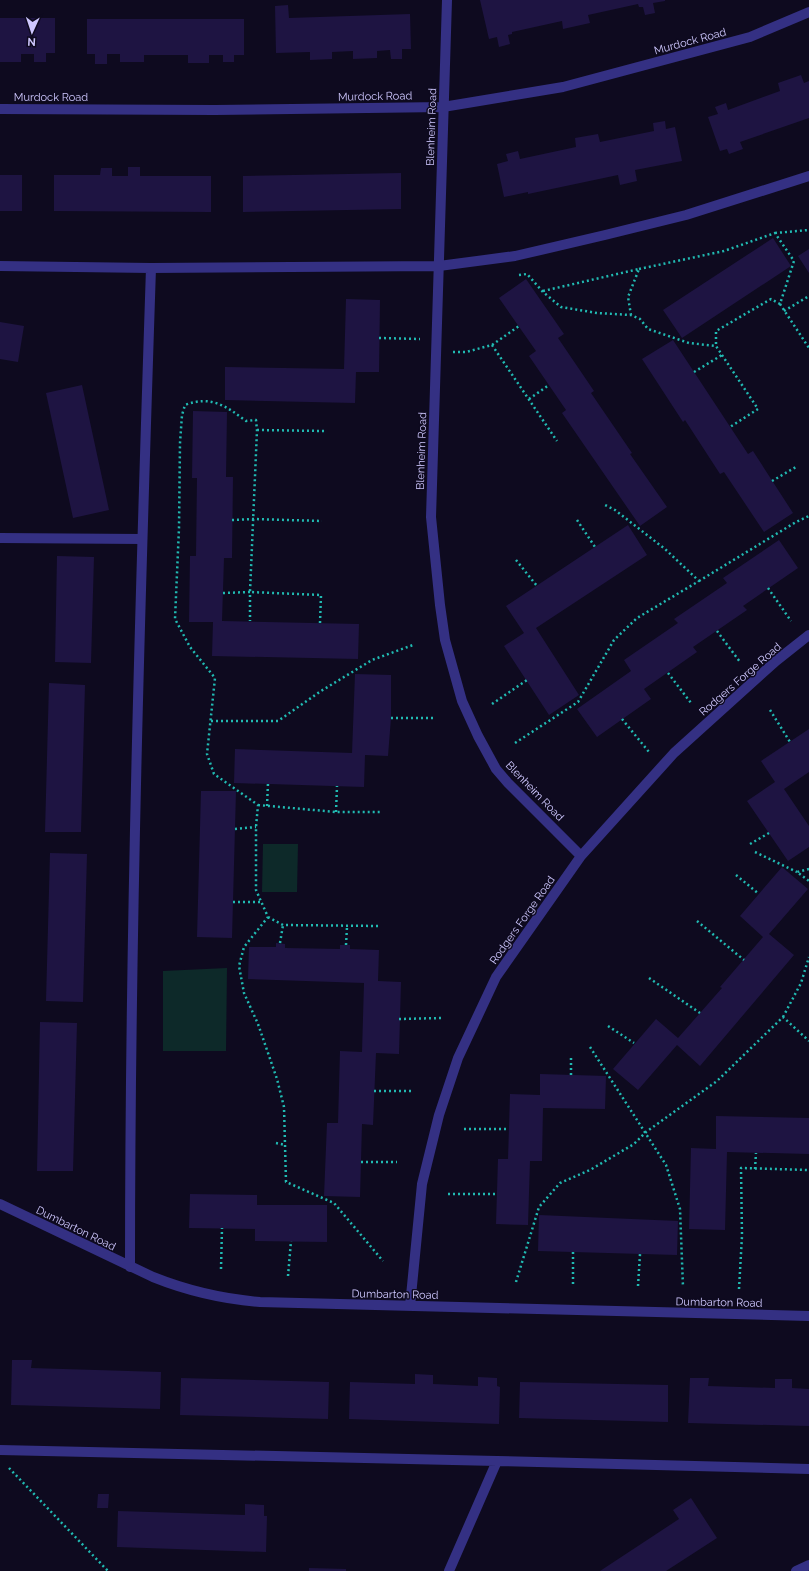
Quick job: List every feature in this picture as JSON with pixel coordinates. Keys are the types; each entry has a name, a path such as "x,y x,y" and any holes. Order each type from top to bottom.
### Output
{"street":[{"name":"Blenheim Road","path":"447,0 431,517 445,640 462,701 478,736 496,769 508,783 581,856"},
{"name":"Murdock Road","path":"0,109 215,110 443,107 563,87 750,37 809,12"},
{"path":"0,266 151,268 439,266 515,256 605,236 686,215 809,176"},
{"path":"130,1267 131,1033 136,759 151,268"},
{"path":"0,538 142,539"},
{"name":"Rodgers Forge Road","path":"410,1306 422,1184 439,1115 458,1058 496,977 581,856 674,754 776,661 809,636"},
{"name":"Dumbarton Road","path":"0,1204 130,1267 178,1287 233,1300 260,1302 809,1316"},
{"path":"0,1450 809,1469"},
{"path":"449,1571 497,1461"},
{"path":"796,1571 809,1565"}],"path":[{"path":"543,292 639,269 724,251 775,233 809,230"},
{"path":"775,233 794,261 780,304"},
{"path":"631,315 628,297 639,269"},
{"path":"512,275 528,274 543,292 561,307 597,313 631,315 640,320 648,329 689,343 716,346"},
{"path":"784,311 809,296"},
{"path":"730,427 758,409 716,346 716,332 771,300 780,304 809,348"},
{"path":"436,352 466,352 492,345 518,326"},
{"path":"379,338 437,338"},
{"path":"492,345 557,441"},
{"path":"694,372 722,355"},
{"path":"529,400 549,385"},
{"path":"250,621 257,430 256,420 246,421 225,406 209,401 196,401 185,405 182,414 175,619 190,648 215,678 207,754 214,774 258,806 336,812 380,812"},
{"path":"257,430 324,431"},
{"path":"772,481 796,467"},
{"path":"603,504 615,510 660,544 699,581"},
{"path":"515,743 578,702 614,640 637,618 796,522 809,516"},
{"path":"232,520 253,519 322,521"},
{"path":"577,520 595,547"},
{"path":"516,560 537,586"},
{"path":"768,588 791,621"},
{"path":"223,593 250,592 321,595 320,623"},
{"path":"717,631 740,662"},
{"path":"211,721 278,721 321,691 372,660 414,645"},
{"path":"668,673 691,704"},
{"path":"492,704 527,680"},
{"path":"770,710 790,742"},
{"path":"391,718 435,718"},
{"path":"622,719 649,752"},
{"path":"267,806 268,784"},
{"path":"336,812 337,786"},
{"path":"258,806 256,827 256,890 268,917 283,925 347,927 378,926"},
{"path":"235,829 256,827"},
{"path":"750,844 769,833"},
{"path":"756,852 797,872 809,881"},
{"path":"797,872 809,869"},
{"path":"736,875 759,894"},
{"path":"233,902 261,902"},
{"path":"268,917 244,947 239,966 244,993 258,1024 277,1079 284,1108 286,1182 334,1203 383,1261"},
{"path":"697,921 744,960"},
{"path":"280,943 283,925"},
{"path":"346,945 347,927"},
{"path":"516,1282 539,1207 560,1183 590,1170 634,1144 646,1132 717,1081 783,1017 802,983 809,958"},
{"path":"649,978 700,1013"},
{"path":"783,1017 809,1041"},
{"path":"399,1019 442,1018"},
{"path":"608,1026 634,1043"},
{"path":"590,1047 666,1165 680,1209 682,1287"},
{"path":"571,1057 571,1075"},
{"path":"374,1091 414,1091"},
{"path":"464,1129 509,1129"},
{"path":"276,1143 285,1145"},
{"path":"755,1169 756,1153"},
{"path":"361,1162 397,1162"},
{"path":"739,1289 742,1236 741,1168 809,1170"},
{"path":"448,1194 497,1194"},
{"path":"220,1269 222,1228"},
{"path":"288,1276 291,1241"},
{"path":"573,1252 573,1284"},
{"path":"638,1286 640,1254"},
{"path":"5,1464 108,1571"}],"green space":[{"path":"263,844 298,844 297,892 262,892"},
{"path":"227,968 226,1051 163,1051 163,971"}],"building":[{"path":"480,0 665,1 653,3 655,13 645,15 643,7 639,7 638,4 588,15 590,23 563,29 562,21 512,32 512,34 508,35 510,44 499,47 497,37 489,39"},
{"path":"288,5 289,18 410,14 411,49 402,49 402,59 391,59 390,50 377,51 377,58 353,59 353,51 332,52 332,59 310,60 310,52 276,53 275,6"},
{"path":"0,18 55,18 55,53 46,53 46,62 34,62 34,54 21,54 21,62 0,62"},
{"path":"87,19 244,19 244,55 234,55 234,62 223,62 223,55 209,55 209,63 188,63 188,55 144,55 144,62 120,62 120,54 107,54 107,64 95,64 95,54 87,54"},
{"path":"801,75 804,83 809,81 809,118 740,142 743,149 729,154 727,149 720,151 708,117 718,114 715,107 726,103 728,110 780,91 778,83"},
{"path":"665,121 666,129 675,127 682,161 635,170 637,181 620,185 618,175 528,194 528,192 504,197 497,164 508,161 506,154 518,151 520,159 576,147 575,138 598,134 600,142 654,131 653,123"},
{"path":"128,167 140,167 140,176 211,176 211,212 54,211 54,175 100,175 101,168 112,168 112,176 128,176"},
{"path":"401,173 401,209 243,212 243,176"},
{"path":"0,175 22,175 22,211 0,211"},
{"path":"773,238 791,266 682,338 663,310"},
{"path":"809,249 809,273 798,256"},
{"path":"526,279 564,334 558,338 594,391 591,393 632,453 630,454 667,507 640,526 562,413 566,410 529,356 536,351 499,298"},
{"path":"346,299 380,300 379,372 356,372 355,403 225,400 225,367 344,369"},
{"path":"0,322 24,326 18,362 0,359"},
{"path":"673,340 748,454 753,451 793,513 764,532 724,472 720,474 685,420 683,422 642,359"},
{"path":"82,385 109,510 73,518 46,393"},
{"path":"193,411 227,412 226,477 233,477 232,558 224,558 222,621 359,624 358,659 212,656 213,622 189,622 190,556 196,556 197,478 192,478"},
{"path":"628,525 647,555 536,628 579,695 549,715 504,646 524,633 506,606"},
{"path":"779,540 798,568 743,606 747,610 693,647 697,652 644,689 651,699 597,737 577,709 631,671 624,660 678,623 674,619 727,583 723,578"},
{"path":"57,556 94,557 91,663 55,662"},
{"path":"355,674 391,675 391,718 388,756 365,755 364,787 234,783 235,749 352,753"},
{"path":"49,683 85,685 81,832 45,832"},
{"path":"809,729 809,772 784,789 809,826 809,847 788,861 747,801 775,782 761,761"},
{"path":"201,791 236,791 232,938 197,937"},
{"path":"50,853 87,854 83,1002 46,1001"},
{"path":"782,867 808,889 769,934 794,955 700,1066 677,1045 638,1090 613,1069 656,1019 678,1038 722,988 720,987 763,937 740,916"},
{"path":"276,943 285,944 285,948 340,949 340,945 350,945 350,949 379,950 378,981 401,982 399,1054 376,1053 373,1125 362,1124 360,1197 324,1196 327,1123 338,1123 340,1051 362,1052 364,983 248,979 249,947 276,947"},
{"path":"40,1022 77,1023 73,1171 37,1171"},
{"path":"540,1074 606,1076 605,1109 543,1108 542,1161 530,1161 528,1225 496,1224 498,1159 508,1159 510,1094 540,1095"},
{"path":"716,1116 809,1118 809,1154 727,1152 725,1230 689,1229 691,1148 716,1149"},
{"path":"190,1194 257,1195 257,1205 327,1205 327,1242 255,1241 255,1229 189,1228"},
{"path":"539,1215 678,1221 677,1255 538,1251"},
{"path":"12,1360 32,1360 31,1368 161,1372 160,1409 11,1405"},
{"path":"415,1374 433,1375 433,1384 478,1386 478,1377 497,1378 497,1386 500,1387 499,1424 349,1419 350,1382 415,1384"},
{"path":"181,1378 329,1382 328,1419 180,1415"},
{"path":"690,1378 709,1378 708,1386 775,1388 775,1379 792,1379 792,1388 809,1389 809,1426 688,1423"},
{"path":"520,1382 668,1385 668,1422 519,1418"},
{"path":"98,1494 109,1494 108,1508 97,1508"},
{"path":"691,1498 717,1538 666,1571 600,1571 679,1519 673,1510"},
{"path":"245,1504 264,1505 264,1516 267,1516 266,1552 117,1547 118,1511 245,1515"},
{"path":"309,1568 346,1569 346,1571 309,1571"}]}
